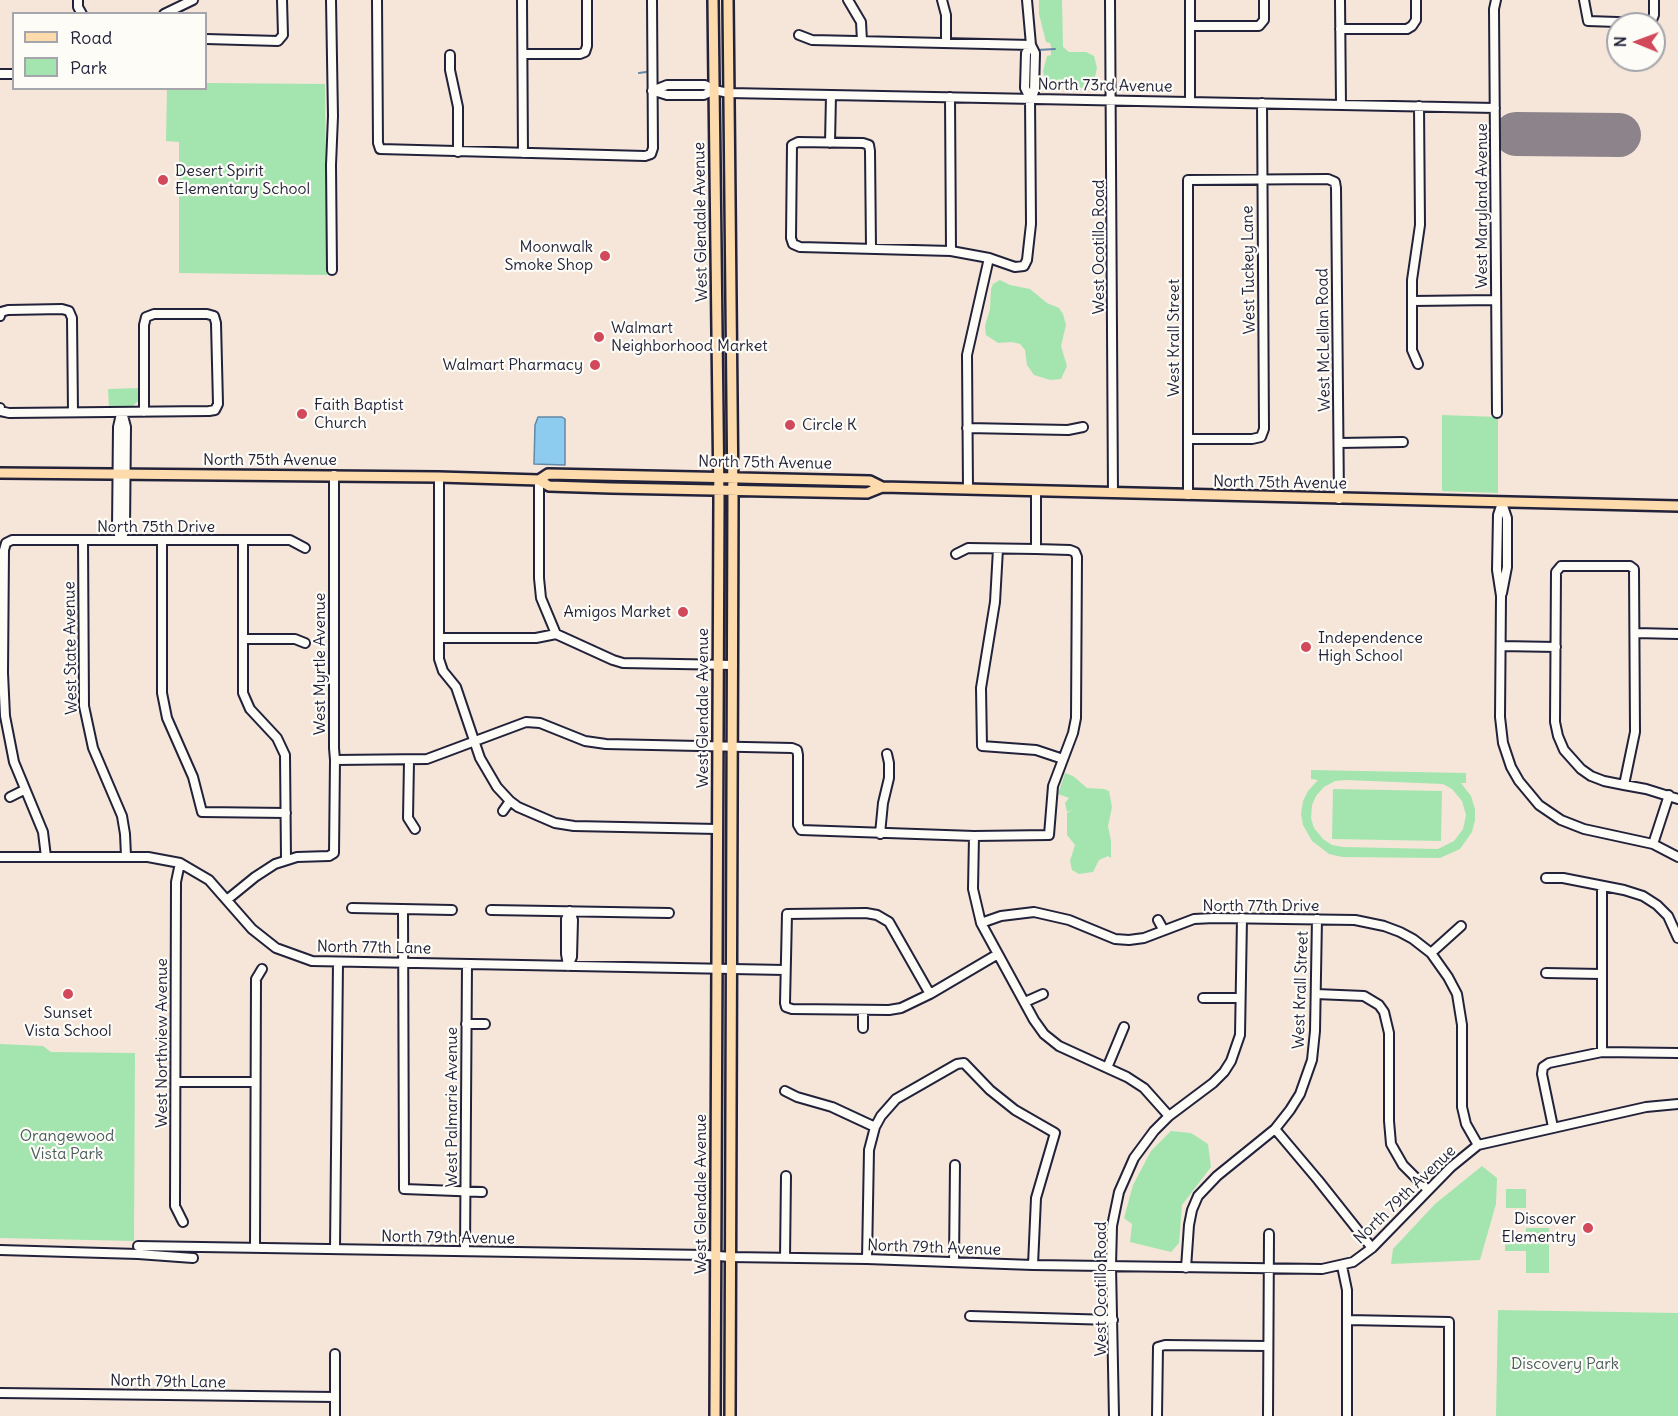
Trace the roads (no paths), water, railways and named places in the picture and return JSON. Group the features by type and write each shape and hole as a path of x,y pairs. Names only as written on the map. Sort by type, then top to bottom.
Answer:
{"main road":[{"name":"West Glendale Avenue","path":"713,0 719,478 715,1416"},
{"name":"West Glendale Avenue","path":"728,0 733,478 730,1416"},
{"name":"North 75th Avenue","path":"0,472 438,477 539,480 549,486 719,490 867,493 882,487 1678,506"},
{"name":"North 75th Avenue","path":"539,480 548,474 870,481 882,487"}],"street":[{"path":"168,12 193,0"},
{"path":"207,39 281,39 283,34 282,0"},
{"path":"332,0 332,270"},
{"path":"377,0 378,143 380,149 651,154 653,148 652,0"},
{"path":"522,0 523,153"},
{"path":"523,54 580,54 585,52 587,0"},
{"path":"848,0 861,22 862,41"},
{"path":"942,0 946,15 946,43"},
{"path":"871,248 870,151 868,145 798,142 792,145 790,238 793,244 800,247 951,250 989,258 1015,267 1023,266 1027,260 1031,224 1030,98 1034,92 1035,54 1031,45 1027,0"},
{"name":"West Ocotillo Road","path":"1110,0 1113,493"},
{"path":"1190,0 1190,101"},
{"path":"1190,26 1259,26 1264,20 1264,0"},
{"path":"1340,0 1341,104"},
{"path":"1341,29 1407,29 1416,20 1416,0"},
{"name":"West Maryland Avenue","path":"1496,0 1494,9 1497,413"},
{"path":"1584,0 1588,21 1646,23 1652,20 1654,15 1654,0"},
{"path":"799,35 812,40 1031,45"},
{"path":"450,55 450,70 458,107 459,152"},
{"name":"North 73rd Avenue","path":"652,91 667,86 705,85 714,90 729,93 1495,108"},
{"path":"830,143 831,95"},
{"path":"950,97 951,250"},
{"name":"West Tuckey Lane","path":"1188,439 1261,437 1264,429 1262,103"},
{"path":"1418,364 1412,350 1412,301 1413,264 1420,225 1419,106"},
{"name":"West Krall Street","path":"1188,495 1188,180 1262,178"},
{"name":"West McLellan Road","path":"1262,178 1335,182 1339,499"},
{"path":"968,489 968,348 989,258"},
{"path":"1412,301 1496,300"},
{"path":"0,314 62,309 69,311 72,318 73,412"},
{"path":"0,409 9,413 144,412 216,410 218,404 214,316 154,314 146,317 144,325 144,412"},
{"path":"121,540 125,529 122,412"},
{"path":"967,428 1068,430 1083,427"},
{"path":"1339,443 1403,442"},
{"name":"West Myrtle Avenue","path":"286,860 329,856 334,853 334,475"},
{"path":"438,477 439,659 443,671 460,696 474,742 488,773 510,801 547,820 574,826 717,829"},
{"path":"539,480 541,598 556,634"},
{"path":"1036,491 1036,549"},
{"path":"1502,503 1507,518 1507,557 1506,578 1501,596 1500,717 1503,743 1511,767 1527,792 1539,805 1571,825 1653,844 1678,857"},
{"name":"North 75th Drive","path":"24,790 9,745 4,709 3,561 6,543 12,540 290,540 305,549"},
{"name":"West State Avenue","path":"83,540 84,706 93,748 122,816 126,856"},
{"path":"162,540 162,693 167,718 193,777 202,812 286,813"},
{"path":"228,899 255,877 286,860 285,755 277,738 246,702 243,687 243,540"},
{"path":"335,760 409,761 427,759 518,724 533,722 597,743 792,748 797,750 798,825 801,830 974,836 1049,835 1051,798 1076,718 1077,557 1075,552 1070,550 1036,549 968,548 956,554"},
{"path":"998,549 995,602 981,688 982,746 1029,749 1063,759"},
{"path":"1624,785 1635,732 1634,569 1630,566 1561,566 1557,568 1555,722 1557,736 1564,750 1581,769 1591,776 1624,785 1669,795 1678,799"},
{"path":"1636,633 1678,634"},
{"path":"439,638 536,638 556,634 623,663 733,665"},
{"path":"243,639 295,639 305,643"},
{"path":"1501,646 1556,647"},
{"path":"880,834 883,803 889,778 887,754"},
{"path":"409,761 408,818 415,829"},
{"path":"10,796 24,790 43,832 46,857"},
{"path":"1653,844 1669,795"},
{"path":"503,811 510,801"},
{"path":"974,836 973,889 981,923 1034,1020 1044,1034 1052,1040 1084,1059 1127,1077 1144,1089 1169,1116 1213,1083 1231,1061 1240,1035 1242,918"},
{"name":"North 77th Lane","path":"0,857 126,856 180,862 204,876 228,899 252,929 276,948 312,961 785,970"},
{"name":"West Northview Avenue","path":"180,862 176,882 175,1206 183,1222"},
{"path":"1546,878 1563,878 1643,896 1668,916 1678,938"},
{"path":"1602,886 1602,1052"},
{"path":"352,908 452,910"},
{"path":"403,909 404,1189 482,1192"},
{"path":"491,910 669,913"},
{"path":"568,966 566,919 570,911"},
{"name":"North 77th Drive","path":"981,923 1001,916 1034,912 1069,920 1115,939 1129,940 1144,938 1194,919 1355,920 1384,926 1413,939 1431,953 1448,976 1457,994 1463,1041 1462,1107 1466,1124 1478,1145"},
{"path":"930,994 889,922 877,915 866,913 787,914 786,1008 863,1010 901,1008 930,994 998,954"},
{"path":"889,922 895,914"},
{"name":"West Krall Street","path":"1186,1268 1188,1225 1198,1196 1217,1176 1275,1129 1295,1102 1306,1077 1314,1047 1317,919"},
{"path":"1158,920 1163,929"},
{"path":"1431,953 1461,926"},
{"path":"335,1250 338,962"},
{"name":"West Palmarie Avenue","path":"465,1251 467,964"},
{"path":"255,1248 256,979 262,969"},
{"path":"1546,973 1601,974"},
{"path":"1025,1002 1043,994"},
{"path":"1316,994 1364,996 1379,1005 1387,1021 1389,1032 1391,1144 1403,1165 1428,1190"},
{"path":"1203,998 1240,998"},
{"path":"863,1010 863,1028"},
{"path":"466,1024 485,1024"},
{"path":"1107,1068 1124,1027"},
{"path":"1553,1127 1542,1074 1543,1067 1602,1052 1678,1053"},
{"path":"867,1259 869,1150 875,1126 896,1099 957,1064 964,1063 990,1090 1016,1110 1055,1133 1036,1198 1033,1265"},
{"path":"176,1082 255,1082"},
{"path":"785,1091 797,1097 832,1107 875,1126"},
{"name":"North 79th Avenue","path":"138,1246 867,1259 1269,1270 1322,1269 1353,1262 1372,1248 1451,1167 1478,1145 1646,1107 1678,1104"},
{"name":"West Ocotillo Road","path":"1114,1416 1112,1226 1119,1191 1126,1174 1142,1146 1169,1116"},
{"path":"1275,1129 1372,1248"},
{"path":"954,1262 956,1165"},
{"path":"785,1258 786,1176"},
{"path":"1268,1416 1269,1234"},
{"path":"0,1250 193,1258"},
{"path":"1342,1266 1347,1283 1347,1416"},
{"path":"970,1316 1113,1320"},
{"path":"1348,1320 1449,1322 1449,1416"},
{"path":"1157,1416 1158,1347 1165,1345 1268,1346"},
{"path":"335,1354 335,1416"},
{"name":"North 79th Lane","path":"0,1393 335,1397"}],"water":[{"path":"538,417 565,419 565,465 534,464 535,425"}],"waterway":[{"path":"1037,50 1055,49"},
{"path":"639,73 646,72"}],"place":[{"name":"Desert Spirit Elementary School","path":"163,180"},
{"name":"Moonwalk Smoke Shop","path":"605,256"},
{"name":"Walmart Neighborhood Market","path":"599,337"},
{"name":"Walmart Pharmacy","path":"595,365"},
{"name":"Faith Baptist Church","path":"302,414"},
{"name":"Circle K","path":"790,425"},
{"name":"Amigos Market","path":"683,612"},
{"name":"Independence High School","path":"1306,647"},
{"name":"Sunset Vista School","path":"68,994"},
{"name":"Discover Elementry","path":"1588,1228"}],"park label":[{"name":"Orangewood Vista Park","path":"67,1145"},
{"name":"Discovery Park","path":"1565,1364"}]}
